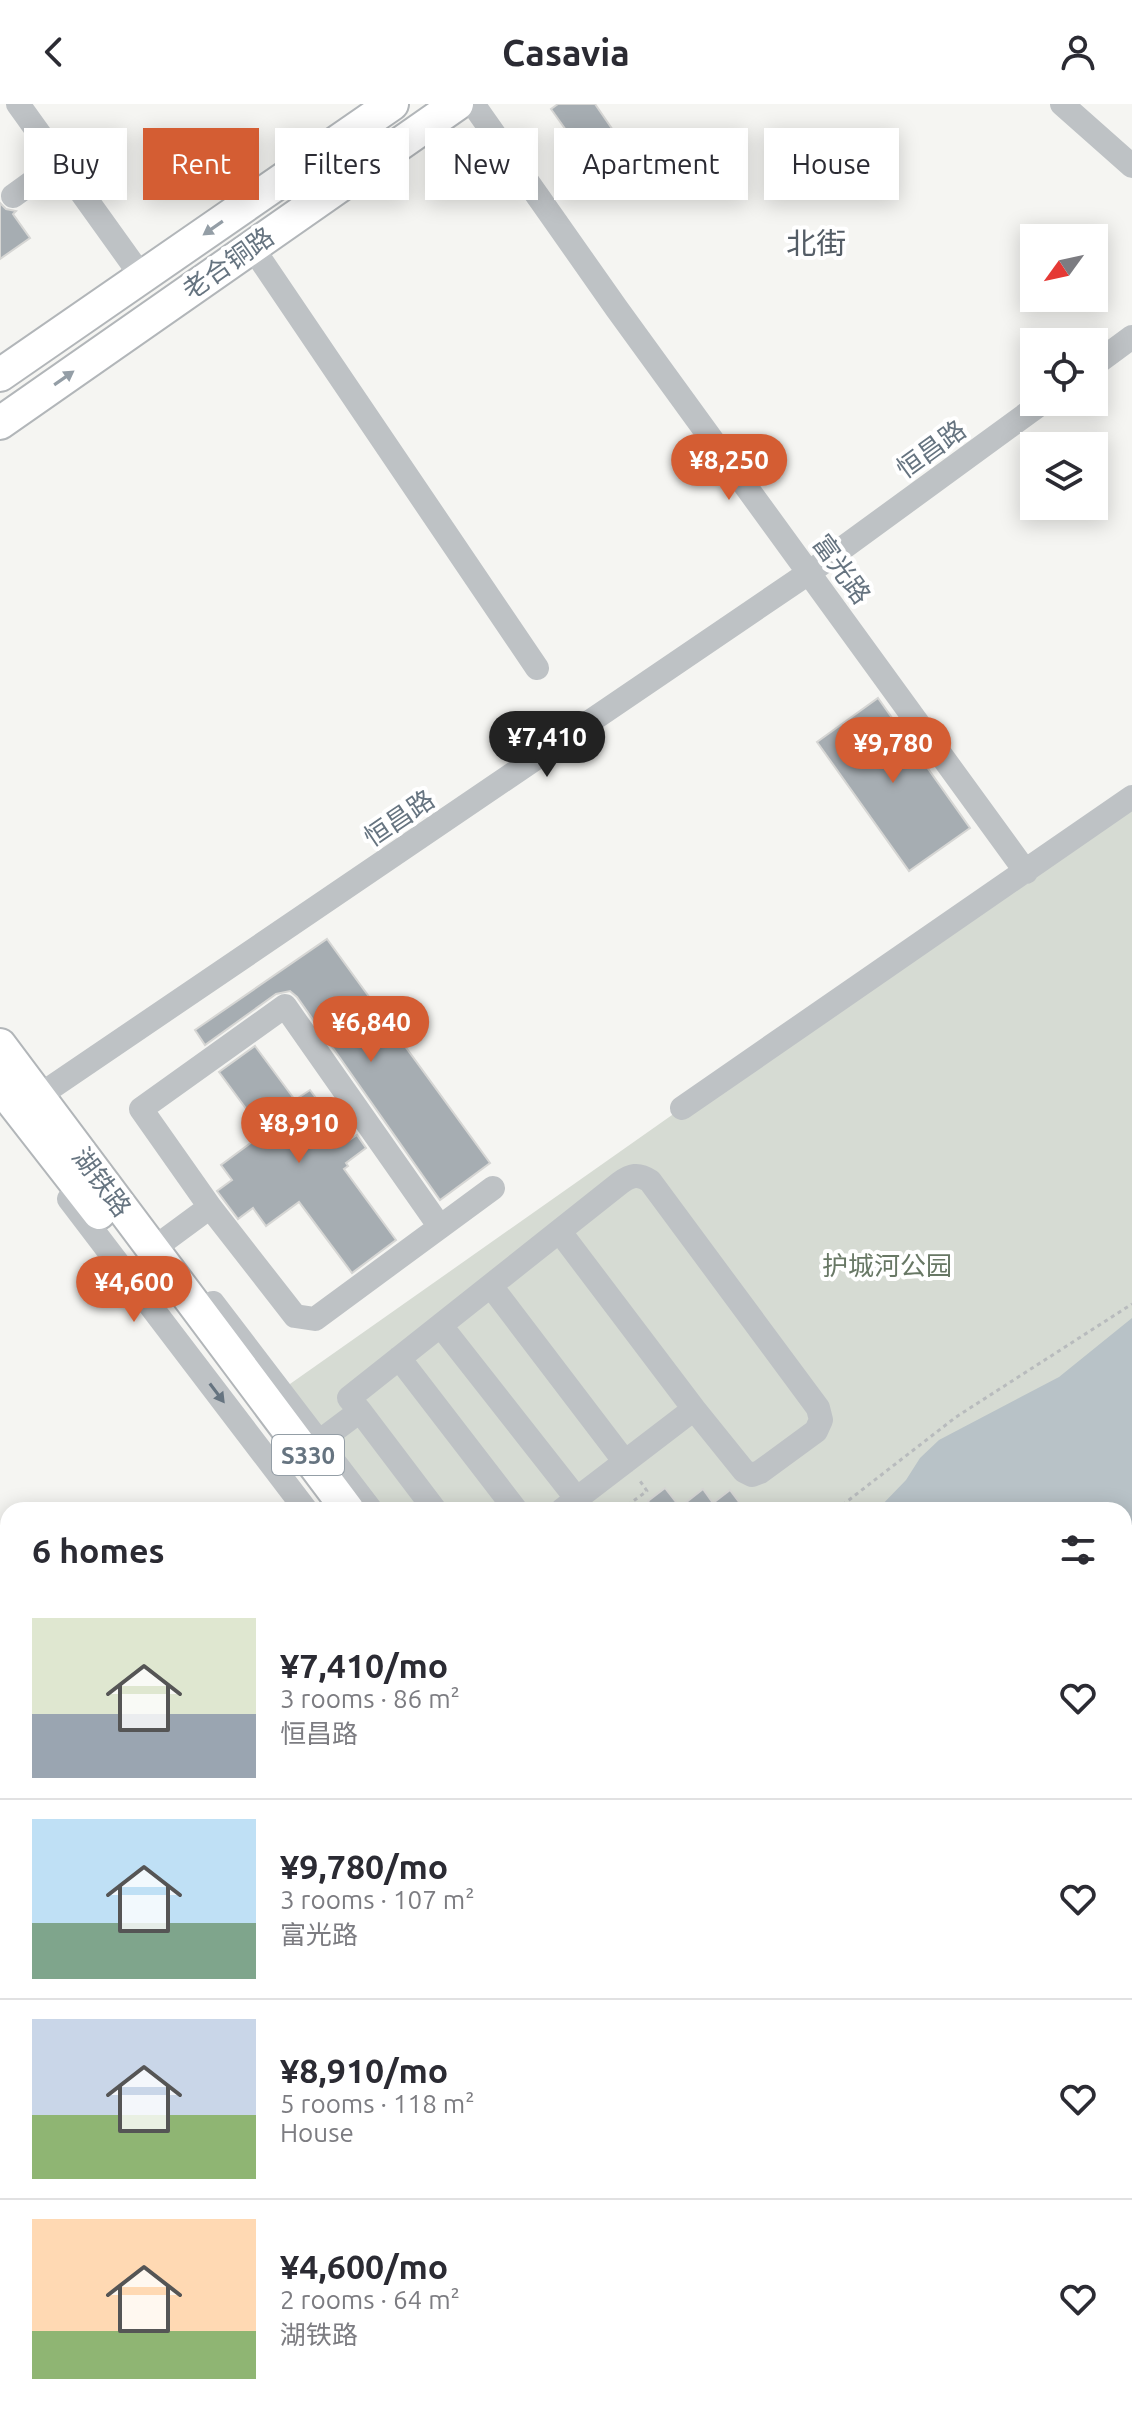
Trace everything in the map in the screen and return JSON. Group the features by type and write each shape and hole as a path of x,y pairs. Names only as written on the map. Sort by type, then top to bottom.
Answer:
{"main road":[{"name":"老合铜路","path":"0,375 392,104"},
{"name":"老合铜路","path":"0,423 457,104"},
{"name":"湖铁路","path":"0,1045 21,1098 306,1451 327,1502"},
{"name":"湖铁路","path":"21,1098 158,1245 342,1502"}],"street":[{"path":"18,104 35,128"},
{"name":"富光路","path":"473,104 617,309 1026,872"},
{"path":"1062,104 1132,166"},
{"path":"13,196 24,188"},
{"path":"87,200 142,277"},
{"path":"252,247 537,668"},
{"path":"1108,355 1132,337"},
{"name":"恒昌路","path":"21,1098 810,572 1024,416"},
{"path":"682,1108 1132,797"},
{"path":"440,1227 285,1006 141,1109 210,1207 295,1316 310,1320 315,1319 493,1188"},
{"path":"0,1025 21,1098 300,1502"},
{"path":"429,1502 349,1398 629,1177 640,1175 650,1181 818,1408 821,1420 816,1431 760,1472 752,1475 744,1471 560,1232"},
{"path":"158,1245 210,1207"},
{"path":"491,1286 625,1462"},
{"path":"441,1326 568,1502"},
{"path":"399,1358 510,1502"},
{"path":"572,1502 694,1409"},
{"path":"360,1411 306,1451 362,1502"}],"path":[{"path":"846,1502 956,1417 1132,1304"},
{"path":"632,1502 647,1491"}],"green space":[{"name":"护城河公园","path":"1132,797 1132,1502 365,1502 280,1391"}],"shaded area":[{"path":"1132,1318 1132,1502 885,1502 906,1480 920,1458 939,1440 1059,1377"}],"building":[{"path":"558,104 595,104 612,128 565,128 551,109"},
{"path":"0,203 6,209 16,211 13,214 30,238 0,259"},
{"path":"878,698 970,828 909,871 817,742"},
{"path":"327,939 490,1163 440,1200 290,991 276,994 205,1045 195,1030"},
{"path":"255,1046 295,1100 310,1090 348,1141 357,1135 366,1148 346,1163 348,1166 344,1169 396,1240 352,1273 299,1202 266,1226 253,1208 238,1219 217,1191 232,1180 221,1165 264,1133 219,1072"},
{"path":"665,1488 676,1502 649,1502"},
{"path":"703,1489 712,1502 686,1502"},
{"path":"730,1490 739,1502 714,1502"}],"district":[{"name":"北街","path":"816,243"}]}
